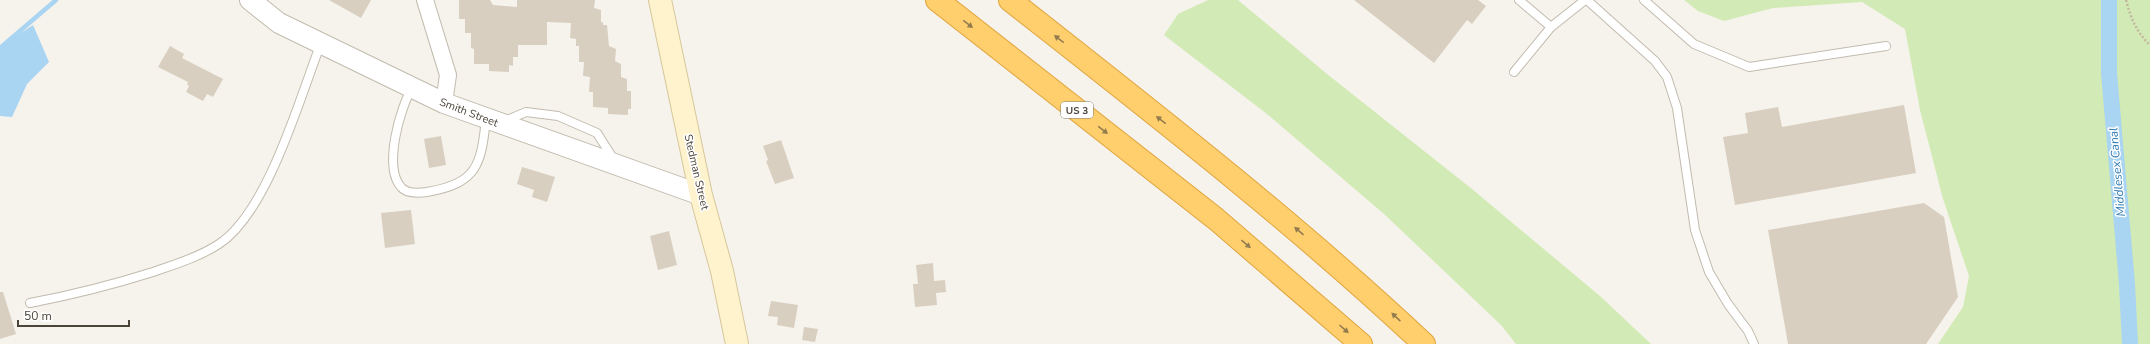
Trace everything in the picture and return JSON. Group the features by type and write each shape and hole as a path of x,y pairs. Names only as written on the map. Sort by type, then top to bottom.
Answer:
{"highway":[{"name":"US 3","path":"937,0 1216,219 1361,344"},
{"path":"1010,0 1235,178 1352,278 1424,344"}],"main road":[{"name":"Stedman Street","path":"660,0 701,195 722,271 737,344"}],"street":[{"name":"Smith Street","path":"250,0 279,23 444,102 492,121 701,195"},
{"path":"425,0 448,75 444,102"}],"lane":[{"path":"1519,0 1551,27"},
{"path":"1514,72 1551,27 1586,0 1655,61 1667,76 1676,108 1695,230 1709,272 1728,304 1748,331 1754,344"},
{"path":"1644,0 1694,44 1749,67 1886,46"},
{"path":"30,303 104,288 188,260 220,243 240,224 259,198 286,138 321,44"},
{"path":"413,88 405,100 396,126 394,161 396,177 401,188 407,192 432,191 453,186 467,179 483,151 492,121 526,112 558,116 597,133 618,166"}],"path":[{"path":"2126,0 2131,19 2140,34 2150,45"}],"green space":[{"path":"1208,0 1238,0 1327,74 1472,189 1600,296 1651,344 1516,344 1501,325 1384,214 1267,114 1164,35 1178,14"},
{"path":"1684,0 2150,0 2150,344 1938,344 1963,307 1969,276 1943,199 1920,110 1905,29 1862,2 1773,8 1724,21 1698,11"}],"water":[{"path":"33,25 49,62 27,84 12,117 0,116 0,47"}],"building":[{"path":"329,0 371,0 361,18"},
{"path":"459,0 490,0 493,5 517,7 517,0 595,0 594,8 601,10 601,22 603,22 603,25 607,25 609,46 616,49 615,61 621,64 621,77 627,79 627,91 631,91 631,109 628,109 628,115 608,114 608,108 593,107 593,92 589,92 590,77 583,76 584,62 579,62 579,46 576,46 576,39 570,38 571,23 547,22 547,45 518,45 518,57 513,57 513,66 509,65 509,72 489,71 489,64 474,64 474,49 471,48 471,33 465,33 465,19 459,19"},
{"path":"1354,0 1478,0 1486,6 1472,24 1467,20 1434,63"},
{"path":"170,46 184,54 182,58 223,79 213,97 207,94 203,101 186,92 189,86 187,84 188,82 158,67"},
{"path":"1904,105 1916,173 1735,205 1723,137 1748,133 1745,113 1778,107 1782,127"},
{"path":"441,136 446,165 429,168 424,139"},
{"path":"781,140 794,178 775,184 766,161 768,160 763,146"},
{"path":"522,167 555,177 547,202 532,197 534,190 517,184"},
{"path":"1924,203 1944,217 1958,297 1926,344 1788,344 1768,230"},
{"path":"411,210 415,244 385,248 381,213"},
{"path":"669,231 677,265 658,270 650,236"},
{"path":"933,263 934,281 945,280 946,292 936,293 937,305 915,307 913,284 918,284 916,265"},
{"path":"0,292 3,292 16,334 0,339"},
{"path":"771,301 798,305 794,328 777,325 778,317 768,316"},
{"path":"804,327 818,329 815,342 802,340"}],"waterway":[{"path":"0,48 56,0"},
{"name":"Middlesex Canal","path":"2109,0 2109,73 2127,284 2130,344"}]}
